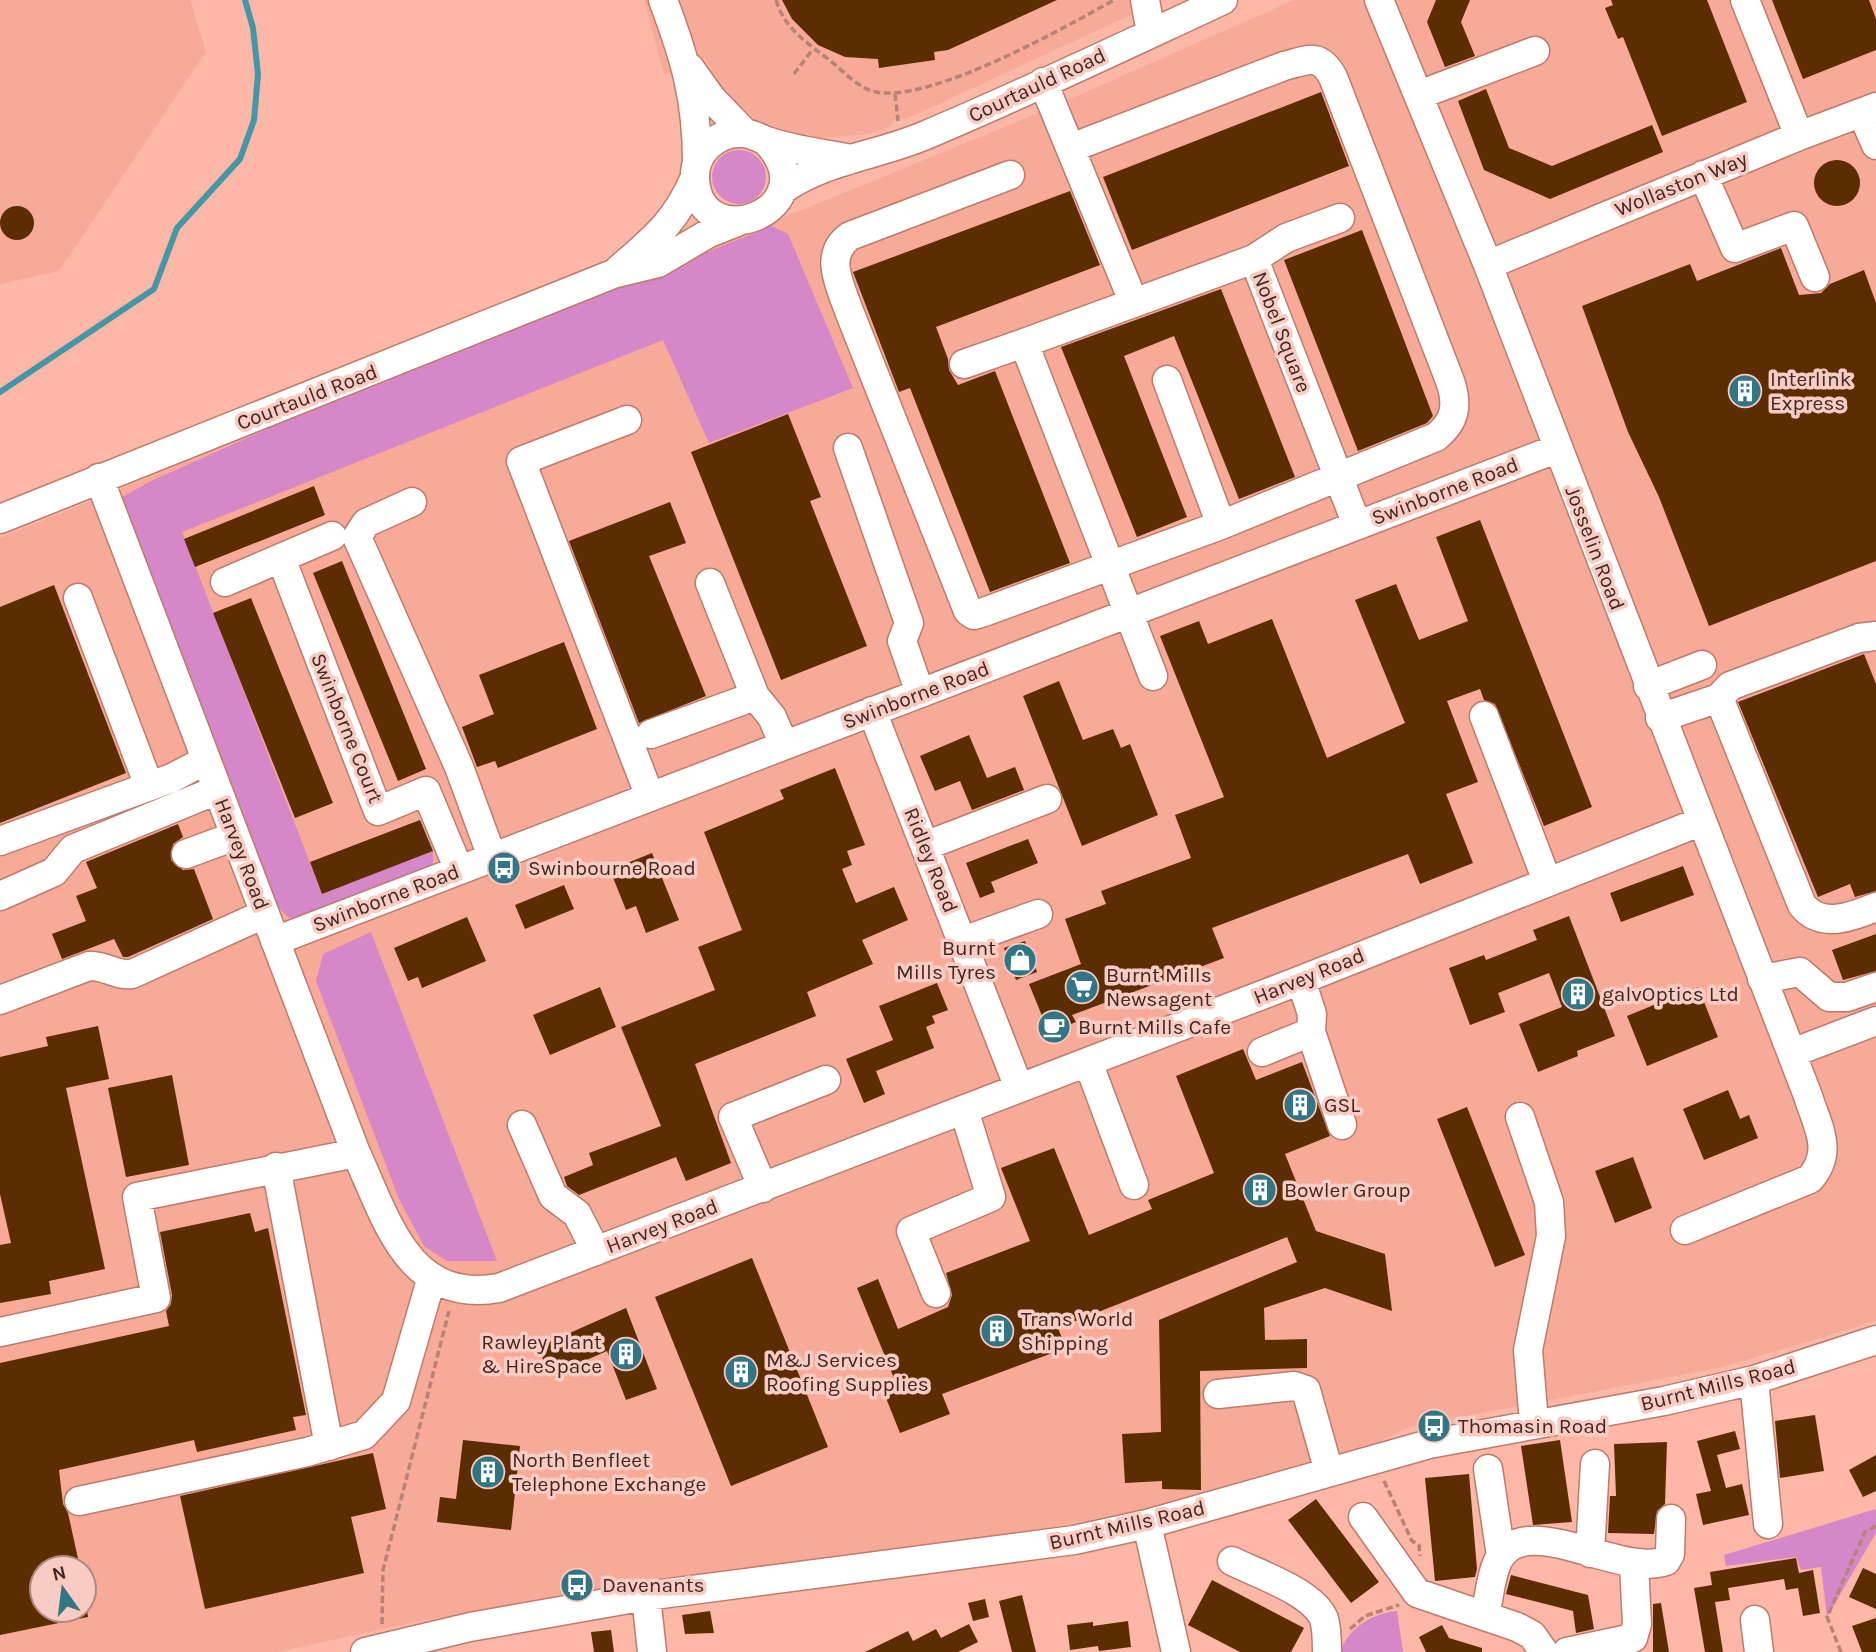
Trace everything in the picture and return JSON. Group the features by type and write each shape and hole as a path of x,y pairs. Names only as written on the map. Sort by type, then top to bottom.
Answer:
{"street":[{"path":"663,0 687,65 697,134 696,190 712,212 737,222"},
{"path":"1144,0 1151,33"},
{"name":"Courtauld Road","path":"0,519 613,274 658,263 709,233 737,222 760,217 769,210 782,190 797,180 846,158 922,137 1223,0"},
{"name":"Josselin Road","path":"1379,0 1488,265 1556,449 1792,1053 1823,1143 1824,1155 1820,1167 1810,1179 1685,1230"},
{"path":"1745,0 1799,136"},
{"path":"1419,95 1535,51"},
{"path":"1010,175 850,236 839,244 835,269 962,603 974,615 1111,567 1337,478 1436,437 1450,421 1456,400 1333,76 1324,62 1314,59 1284,66 1071,148"},
{"path":"687,65 712,99 782,164 782,190"},
{"path":"1043,82 1133,301"},
{"path":"1869,110 1876,145"},
{"name":"Wollaston Way","path":"1488,265 1703,175 1869,110"},
{"name":"Courtauld Road","path":"613,274 667,228 682,206 696,169 711,142 721,136 756,137 846,158"},
{"path":"1703,175 1735,248 1794,226 1815,277"},
{"path":"1254,259 1286,238 1340,218"},
{"name":"Nobel Square","path":"964,364 1254,259 1357,525"},
{"path":"1024,343 1153,676"},
{"path":"1167,380 1221,525"},
{"path":"627,420 521,461 650,797"},
{"path":"848,448 909,623 902,641 920,693"},
{"name":"Swinborne Road","path":"275,941 1556,449"},
{"name":"Harvey Road","path":"99,478 356,1153 405,1253 442,1284 477,1292 499,1288 763,1188 1301,980 1702,821"},
{"path":"412,502 366,523 357,537 459,766 492,857"},
{"path":"225,582 332,536"},
{"name":"Swinborne Court","path":"281,558 377,811 426,792 459,870"},
{"path":"709,583 755,696 772,717 783,745"},
{"path":"78,598 149,786"},
{"path":"1661,718 1720,698 1730,686 1859,638 1876,636"},
{"path":"1648,686 1702,665"},
{"path":"651,734 755,696"},
{"path":"1720,698 1802,905 1817,917 1835,920 1876,907"},
{"name":"Ridley Road","path":"873,711 1020,1088"},
{"path":"1484,716 1547,881"},
{"path":"0,841 149,786 206,761"},
{"path":"0,896 54,872 73,849 217,790"},
{"path":"925,846 1047,799"},
{"path":"186,854 235,836"},
{"path":"0,1000 89,966 99,965 123,975 132,974 264,914"},
{"path":"963,941 1038,914"},
{"path":"1762,979 1800,972 1824,995 1837,998 1876,987"},
{"path":"1301,980 1312,1014 1311,1032 1342,1125"},
{"path":"1792,1053 1876,1021"},
{"path":"1262,1052 1311,1032"},
{"path":"1088,1062 1134,1185"},
{"path":"763,1188 733,1117 826,1080"},
{"path":"936,1293 911,1231 991,1197 964,1110"},
{"path":"1520,1117 1549,1202 1550,1236 1528,1350 1534,1423"},
{"path":"522,1125 553,1196 578,1214 596,1251"},
{"path":"0,1332 156,1298 137,1197 356,1153"},
{"path":"276,1167 329,1446"},
{"path":"79,1502 329,1446 364,1435 396,1401 442,1284"},
{"name":"Burnt Mills Road","path":"373,1650 470,1627 646,1595 1019,1549 1147,1524 1429,1444 1664,1401 1754,1380 1876,1340"},
{"path":"1754,1380 1768,1524"},
{"path":"1218,1394 1294,1386 1306,1390 1312,1401 1329,1472"},
{"path":"1590,1553 1595,1464"},
{"path":"1488,1469 1501,1556"},
{"path":"1363,1517 1417,1593 1532,1635 1544,1652"},
{"path":"1485,1616 1494,1569 1501,1556 1521,1541 1535,1539 1647,1566 1666,1561 1670,1554 1671,1520"},
{"path":"1147,1524 1175,1652"},
{"path":"1232,1562 1306,1597 1323,1617 1327,1652"},
{"path":"1567,1652 1633,1639 1637,1624 1634,1564"},
{"path":"646,1595 652,1652"},
{"path":"1755,1620 1759,1652"}],"path":[{"path":"776,0 786,22 813,50 865,89 895,93 954,78 1054,33 1114,0"},
{"path":"794,74 813,50"},
{"path":"895,93 898,119"},
{"path":"373,1650 383,1570 442,1284"},
{"path":"1841,1652 1827,1617 1865,1532 1876,1526"}],"shaded area":[{"path":"0,0 190,0 206,52 59,271 0,284"},
{"path":"644,0 1163,0 906,119 894,120 891,126 868,134 821,138 790,132 758,121 722,90 705,58 664,75"},
{"path":"1294,0 1876,0 1876,1321 1723,1367 1410,1427 1368,1447 1144,1510 1035,1530 425,1620 277,1652 0,1652 0,538 1029,117"},
{"path":"739,150 758,158 766,177 758,196 739,204 720,196 712,177 720,158"},
{"path":"772,226 788,234 853,388 709,443 663,340 182,532 322,894 433,851 433,872 307,921 288,917 277,906 113,502 151,481 274,426"},
{"path":"371,932 497,1261 447,1261 424,1246 399,1199 316,981 323,954"},
{"path":"1876,1509 1876,1533 1827,1617 1821,1567 1801,1570 1796,1557 1726,1566 1724,1555"},
{"path":"1397,1611 1403,1652 1340,1652 1349,1636 1363,1623 1379,1615"}],"building":[{"path":"782,0 1057,0 948,50 934,52 935,60 879,68 878,59 845,57 818,45 792,19"},
{"path":"1436,0 1470,0 1461,22 1475,56 1445,67 1427,22"},
{"path":"1611,0 1707,0 1747,102 1662,136 1623,37 1618,39 1605,8 1613,5"},
{"path":"1772,0 1869,0 1876,19 1876,50 1803,79"},
{"path":"1486,89 1509,148 1552,166 1652,125 1663,152 1550,199 1484,170 1458,101"},
{"path":"1321,92 1349,166 1132,250 1103,177"},
{"path":"1837,160 1853,167 1860,183 1853,199 1837,206 1821,199 1814,183 1821,167"},
{"path":"1070,191 1100,265 936,327 948,359 949,370 958,385 995,371 1070,563 990,592 910,388 899,392 853,272"},
{"path":"17,206 29,211 34,223 29,235 17,240 5,235 0,223 5,211"},
{"path":"1362,230 1433,416 1427,423 1358,451 1284,260"},
{"path":"1781,248 1799,295 1821,293 1830,284 1864,270 1876,303 1876,561 1709,626 1659,497 1628,432 1582,306 1690,264 1697,281"},
{"path":"1221,289 1295,477 1239,499 1174,336 1124,356 1187,517 1137,537 1061,347"},
{"path":"788,414 821,497 810,501 867,646 781,680 691,452"},
{"path":"314,486 325,515 195,567 184,539"},
{"path":"670,502 686,543 649,556 706,696 639,723 569,541"},
{"path":"1480,520 1592,807 1544,826 1495,704 1484,700 1480,689 1447,701 1478,782 1446,794 1473,863 1420,884 1408,854 1212,928 1224,958 1072,1015 1076,1022 1049,1033 1029,984 1081,964 1065,919 1106,904 1101,891 1191,858 1175,815 1224,797 1160,636 1199,621 1208,644 1272,619 1327,758 1405,723 1355,600 1396,584 1419,640 1468,621 1436,537"},
{"path":"342,561 426,769 398,781 313,573"},
{"path":"54,585 126,773 0,823 0,607"},
{"path":"251,598 333,803 295,818 213,613"},
{"path":"564,642 597,729 498,768 495,761 477,767 462,727 494,714 479,675"},
{"path":"1864,654 1876,684 1876,891 1855,897 1850,884 1818,897 1738,702"},
{"path":"1059,681 1083,740 1113,729 1121,748 1130,744 1158,815 1082,846 1023,696"},
{"path":"969,735 987,778 1015,767 1024,790 972,810 960,781 935,791 920,756"},
{"path":"835,768 865,845 847,851 852,865 842,869 856,903 894,887 908,920 862,940 873,964 807,992 816,1016 695,1064 731,1163 686,1181 676,1157 579,1195 567,1186 564,1177 593,1165 589,1153 661,1126 621,1027 715,990 698,947 742,930 704,832 784,799 780,790"},
{"path":"420,820 433,851 322,894 310,862"},
{"path":"178,824 183,837 173,844 171,860 183,870 194,869 213,919 128,957 123,957 114,939 62,959 52,934 86,921 76,896 97,888 86,862"},
{"path":"1028,839 1038,863 991,882 995,892 980,898 966,863"},
{"path":"652,853 679,920 646,933 636,906 626,910 610,870"},
{"path":"1683,866 1694,895 1621,922 1610,893"},
{"path":"564,885 574,909 525,929 515,905"},
{"path":"1569,916 1615,1036 1577,1051 1578,1056 1538,1072 1519,1024 1562,1007 1549,973 1498,993 1505,1012 1470,1025 1449,968 1484,955 1486,960 1537,940 1533,930"},
{"path":"467,917 486,961 422,988 418,977 408,981 394,948"},
{"path":"1876,934 1876,971 1843,980 1832,950"},
{"name":"Burnt Mills Tyres","path":"1025,941 1037,972 1016,980 1004,948"},
{"path":"937,983 948,1010 932,1016 935,1023 926,1027 934,1048 876,1071 885,1094 864,1103 846,1059 893,1040 879,1006"},
{"path":"600,987 616,1027 550,1055 533,1015"},
{"path":"1698,987 1718,1037 1647,1066 1627,1016"},
{"path":"98,1026 109,1079 66,1088 105,1269 49,1281 51,1294 0,1303 0,1245 11,1243 0,1194 0,1057 48,1046 46,1037"},
{"path":"1243,1049 1256,1080 1302,1062 1330,1136 1285,1154 1316,1231 1385,1254 1392,1311 1325,1288 1264,1308 1265,1340 1307,1339 1307,1368 1200,1371 1201,1490 1162,1489 1162,1481 1125,1483 1122,1434 1161,1432 1159,1320 1297,1262 1287,1237 1058,1328 1066,1348 942,1394 950,1414 900,1433 884,1393 898,1388 857,1288 878,1279 898,1329 948,1307 952,1295 946,1273 1030,1241 1001,1168 1054,1148 1089,1235 1152,1209 1148,1200 1214,1173 1176,1076"},
{"path":"172,1075 189,1165 126,1177 108,1088"},
{"path":"1728,1090 1740,1119 1749,1115 1758,1138 1704,1160 1683,1109"},
{"path":"1467,1107 1525,1255 1495,1267 1437,1119"},
{"path":"1633,1157 1652,1208 1615,1223 1595,1171"},
{"path":"250,1213 255,1232 268,1228 306,1415 293,1417 296,1430 197,1452 194,1440 59,1470 63,1504 68,1513 77,1554 28,1554 28,1624 54,1624 0,1635 0,1363 169,1326 166,1311 171,1304 172,1295 160,1232"},
{"name":"M&J Services Roofing Supplies","path":"752,1258 828,1447 731,1486 655,1297"},
{"path":"626,1308 657,1389 626,1400 607,1351 550,1376 538,1347"},
{"path":"1815,1415 1824,1471 1780,1478 1775,1421"},
{"path":"1735,1431 1740,1449 1717,1455 1726,1488 1742,1484 1749,1515 1703,1525 1696,1494 1711,1491 1697,1441"},
{"name":"North Benfleet Telephone Exchange","path":"463,1440 520,1446 511,1530 437,1522 440,1497 456,1499"},
{"path":"1560,1440 1572,1522 1533,1525 1521,1446"},
{"path":"1667,1442 1665,1504 1657,1511 1654,1534 1608,1533 1610,1496 1616,1496 1614,1444"},
{"path":"373,1453 386,1509 351,1517 364,1573 205,1609 180,1496"},
{"path":"1876,1455 1876,1491 1863,1497 1849,1470"},
{"path":"1469,1474 1477,1569 1475,1577 1435,1581 1425,1478"},
{"path":"1316,1499 1379,1582 1351,1603 1288,1520"},
{"path":"1796,1558 1799,1573 1813,1570 1820,1613 1803,1616 1798,1588 1786,1590 1784,1579 1728,1588 1730,1600 1715,1602 1723,1652 1705,1652 1694,1588 1712,1585 1710,1572"},
{"path":"1863,1568 1876,1574 1876,1609 1849,1597"},
{"path":"1511,1575 1588,1595 1594,1629 1576,1633 1573,1611 1506,1594"},
{"path":"1212,1580 1304,1628 1291,1652 1240,1652 1188,1625"},
{"path":"1022,1595 1036,1652 1012,1652 999,1601"},
{"path":"985,1599 989,1617 973,1621 968,1603"},
{"path":"1661,1603 1669,1652 1653,1652 1653,1604"},
{"path":"710,1611 714,1633 685,1634 682,1615"},
{"path":"1876,1618 1876,1652 1862,1652 1852,1626"},
{"path":"1128,1621 1131,1647 1099,1651 1098,1646 1070,1650 1067,1625 1093,1622 1093,1626"},
{"path":"969,1624 978,1642 958,1652 865,1652 908,1631 913,1641 936,1629 941,1638"},
{"path":"1442,1625 1449,1638 1482,1648 1482,1652 1426,1652 1419,1637"},
{"path":"611,1630 614,1652 594,1652 591,1632"}],"waterway":[{"path":"0,392 154,289 177,228 240,159 254,120 258,74 253,28 245,0"}],"place":[{"name":"Interlink Express","path":"1745,391"},
{"name":"Swinbourne Road","path":"504,868"},
{"name":"Burnt Mills Tyres","path":"1020,960"},
{"name":"Burnt Mills Newsagent","path":"1082,987"},
{"name":"galvOptics Ltd","path":"1578,994"},
{"name":"Burnt Mills Cafe","path":"1054,1027"},
{"name":"GSL","path":"1300,1105"},
{"name":"Bowler Group","path":"1260,1190"},
{"name":"Trans World Shipping","path":"997,1331"},
{"name":"Rawley Plant & HireSpace","path":"626,1354"},
{"name":"M&J Services Roofing Supplies","path":"741,1372"},
{"name":"Thomasin Road","path":"1434,1426"},
{"name":"North Benfleet Telephone Exchange","path":"488,1472"},
{"name":"Davenants","path":"577,1585"}]}
